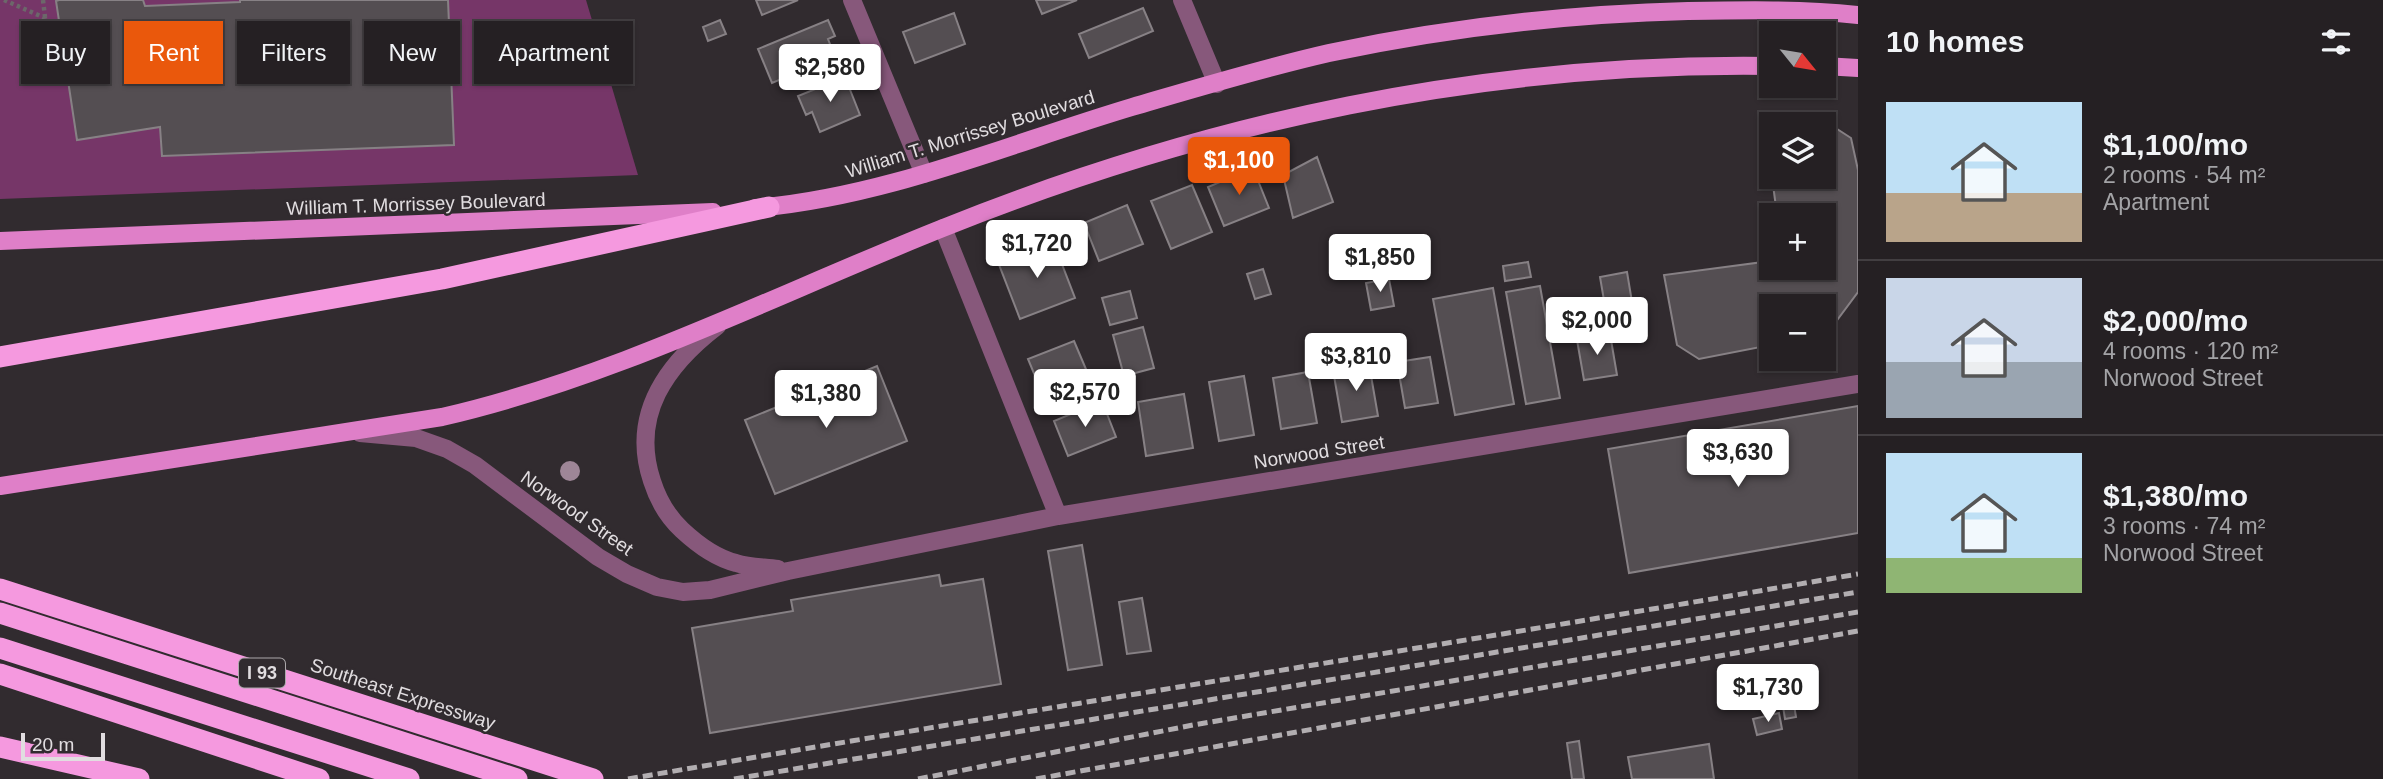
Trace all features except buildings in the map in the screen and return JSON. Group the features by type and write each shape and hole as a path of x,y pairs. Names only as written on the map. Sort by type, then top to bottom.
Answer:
{"highway":[{"path":"0,357 442,279 769,207"},
{"name":"Southeast Expressway","path":"4,590 593,779"},
{"name":"I 93","path":"0,613 517,779"},
{"path":"0,648 409,779"},
{"path":"0,674 319,779"},
{"path":"0,747 139,779"}],"main road":[{"name":"William T. Morrissey Boulevard","path":"0,241 669,215 769,207 871,188 923,174 1129,108 1329,53 1429,35 1670,6 1858,15"},
{"path":"0,486 350,432 491,406 590,374 943,228 1040,191 1148,155 1232,131 1383,98 1534,75 1688,65 1759,66"},
{"path":"1836,67 1858,68"},
{"path":"0,474 42,480"}],"street":[{"path":"1182,0 1217,83"},
{"path":"858,2 923,174"},
{"path":"943,228 1058,516"},
{"name":"Norwood Street","path":"729,317 684,355 655,398 646,422 643,446 648,469 656,495 671,520 691,539 734,563 788,571"},
{"name":"Norwood Street","path":"350,432 416,438 447,449 475,465 598,557 657,587 683,592 710,590 788,571 1058,516 1858,384"}],"path":[{"path":"4,0 45,18"},
{"path":"43,0 46,21"}],"shaded area":[{"path":"0,0 586,0 592,21 474,21 474,84 611,84 638,175 0,199"}],"railway":[{"path":"628,779 1858,574"},
{"path":"734,779 1858,592"},
{"path":"918,779 1193,725 1858,612"},
{"path":"1036,779 1858,631"}]}
